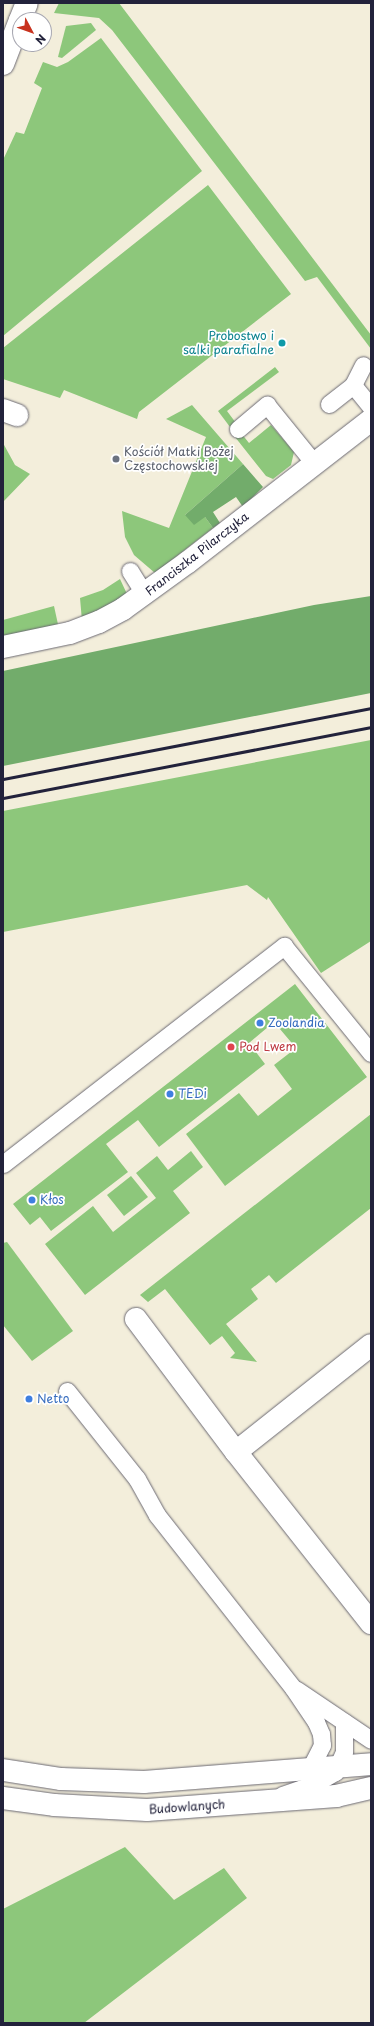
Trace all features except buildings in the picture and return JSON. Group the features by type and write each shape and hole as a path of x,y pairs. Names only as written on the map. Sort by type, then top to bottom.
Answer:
{"street":[{"path":"3,64 12,41"},
{"name":"Franciszka Pilarczyka","path":"3,648 70,633 99,622 145,595 371,420"},
{"path":"136,1319 236,1452 371,1623"},
{"path":"236,1452 371,1345"},
{"path":"3,1770 61,1779 144,1782 371,1764"},
{"name":"Budowlanych","path":"3,1798 54,1805 130,1810 336,1796 371,1788"}],"lane":[{"path":"329,404 353,385 363,365"},
{"path":"353,385 371,407"},
{"path":"238,429 267,405 314,463"},
{"path":"130,571 145,595"},
{"path":"3,1164 284,946 371,1053"},
{"path":"66,1391 137,1479 157,1515 293,1688 321,1734 320,1751 310,1769"},
{"path":"293,1688 329,1710 371,1740"},
{"path":"263,1801 324,1779 338,1767 344,1752 344,1722"}],"green space":[{"path":"59,3 119,3 371,335 371,349 317,277 305,281 112,30 99,18 54,13"},
{"path":"91,23 96,30 62,58 58,57 66,26"},
{"path":"101,38 202,171 3,336 3,160 16,132 24,134 42,88 34,83 43,62 57,67 68,62"},
{"path":"208,185 291,294 139,412 137,419 64,390 60,398 3,379 3,348"},
{"path":"275,367 279,372 227,411 236,423 230,427 218,411"},
{"path":"192,405 243,464 185,515 205,517 213,528 155,573 134,555 125,537 122,511 169,528 206,437 166,419"},
{"path":"271,425 294,452 291,465 273,479 266,476 235,437 241,433 249,443"},
{"path":"3,443 15,465 30,474 3,502"},
{"path":"243,464 263,487 243,507 236,497 213,512 220,523 213,528 205,517 194,525 185,515"},
{"path":"120,579 127,594 82,621 80,598 103,590"},
{"path":"371,596 371,693 3,766 3,671 314,605"},
{"path":"54,606 59,629 3,642 3,620"},
{"path":"371,740 371,941 321,973 268,897 267,900 247,885 3,932 3,811"},
{"path":"295,984 367,1077 225,1186 186,1134 239,1093 258,1116 292,1089 274,1065 296,1048 274,1022 249,1043 265,1064 159,1147 138,1120 106,1144 128,1172 51,1231 40,1217 30,1225 13,1204"},
{"path":"371,1114 371,1208 276,1283 269,1275 251,1289 258,1299 226,1324 257,1362 230,1358 235,1353 222,1336 210,1345 165,1289 148,1302 140,1295"},
{"path":"191,1151 203,1167 173,1191 190,1213 85,1295 45,1244 93,1206 113,1232 156,1198 136,1173 157,1156 168,1170"},
{"path":"131,1176 148,1197 124,1216 107,1195"},
{"path":"7,1242 73,1331 32,1361 3,1325 3,1243"},
{"path":"125,1847 174,1900 224,1868 247,1898 84,2023 3,2023 3,1909"}],"railway":[{"path":"3,779 371,708"},
{"path":"3,798 371,727"}],"place":[{"name":"Probostwo i salki parafialne","path":"282,343"},
{"name":"Kościół Matki Bożej Częstochowskiej","path":"116,459"},
{"name":"Zoolandia","path":"260,1023"},
{"name":"Pod Lwem","path":"231,1047"},
{"name":"TEDi","path":"170,1094"},
{"name":"Kłos","path":"32,1200"},
{"name":"Netto","path":"29,1399"}]}
